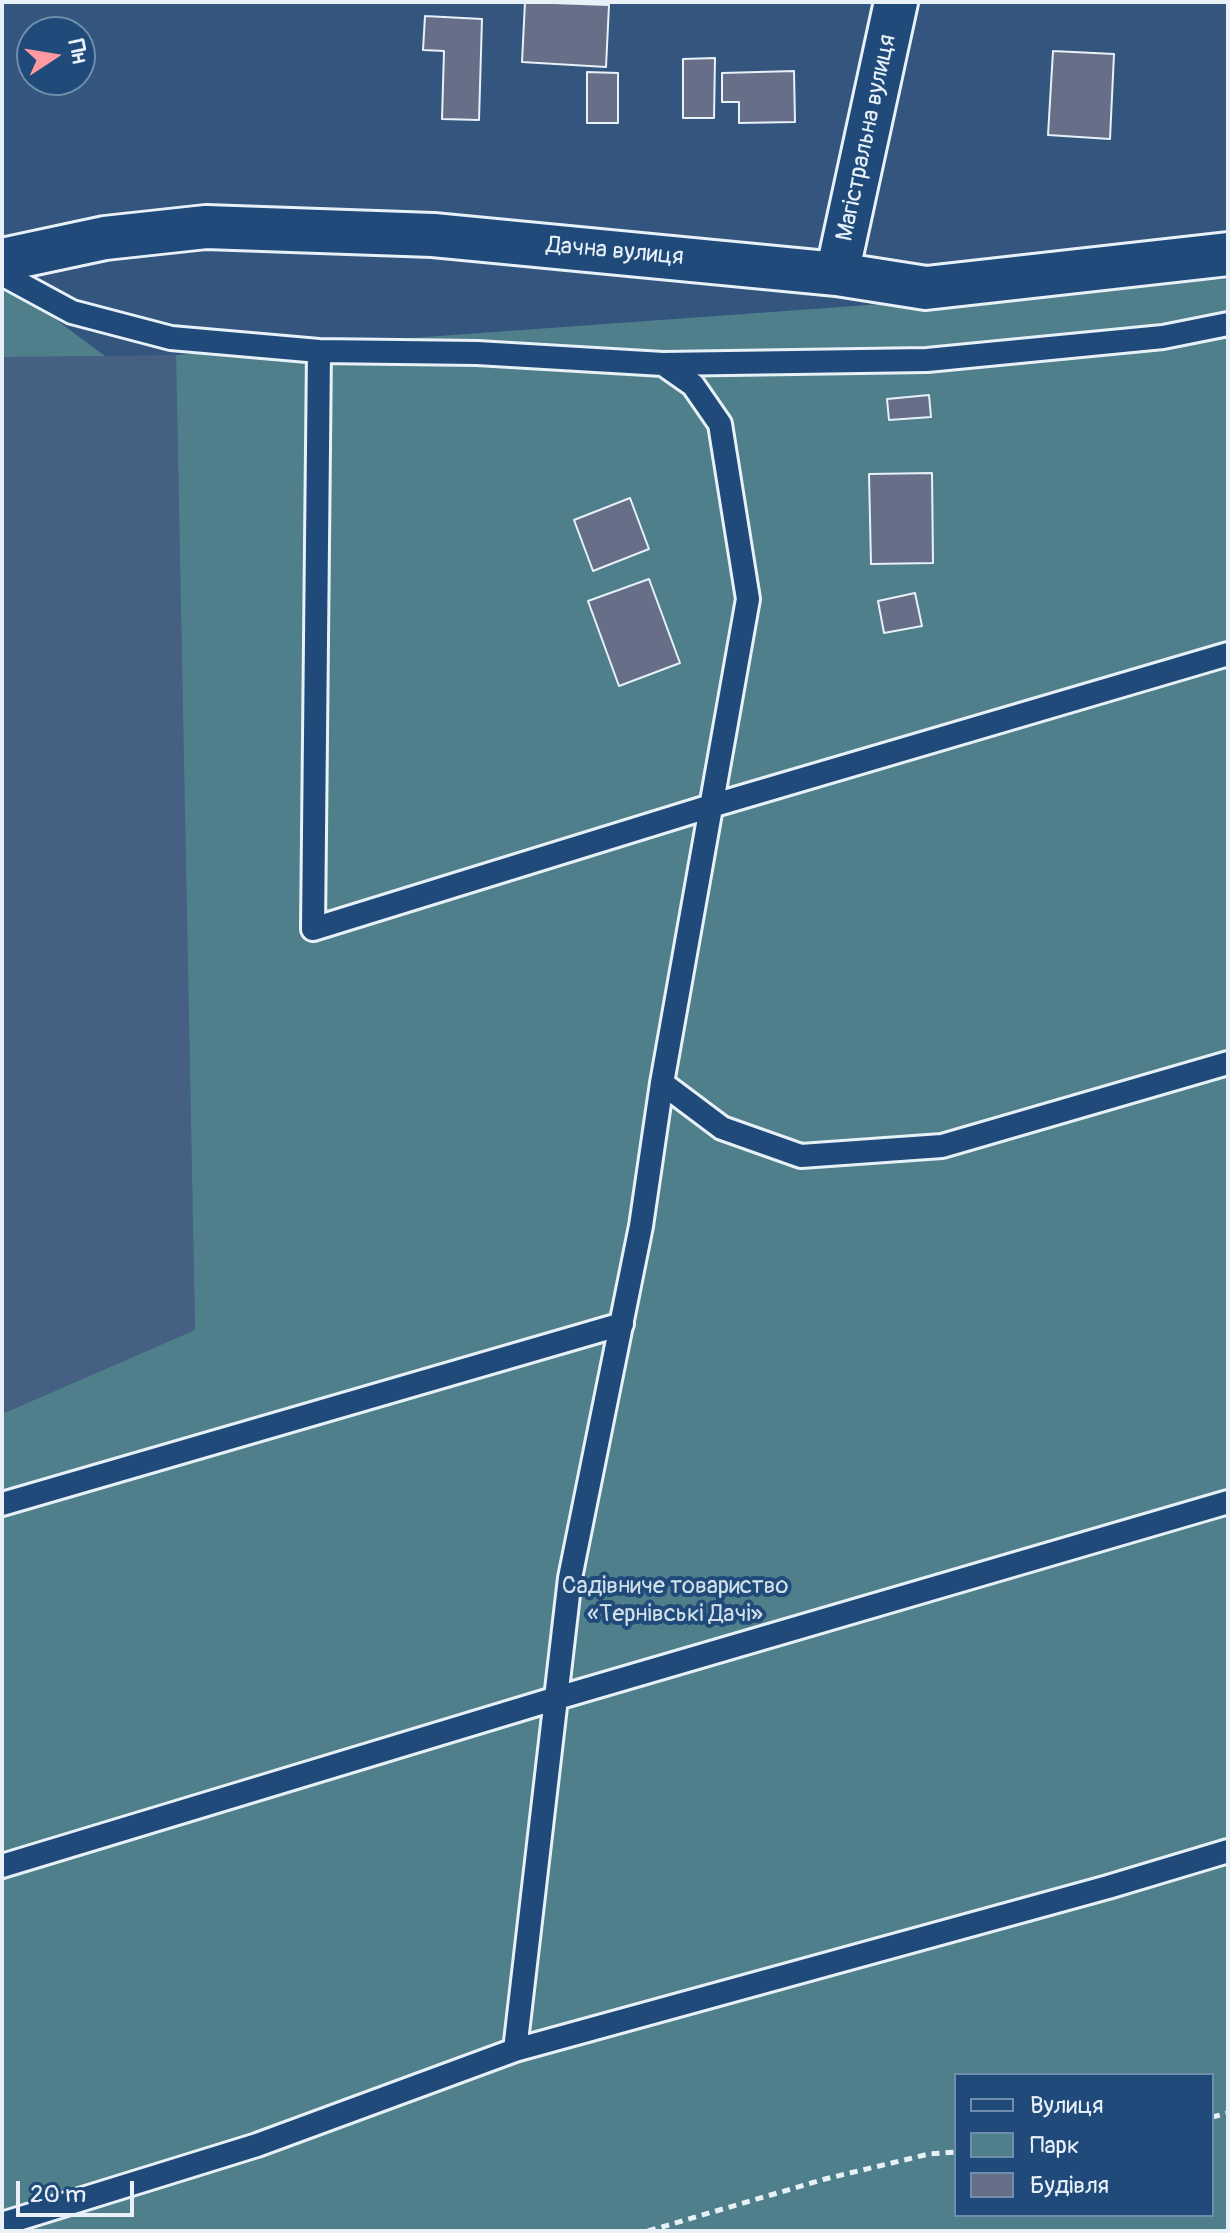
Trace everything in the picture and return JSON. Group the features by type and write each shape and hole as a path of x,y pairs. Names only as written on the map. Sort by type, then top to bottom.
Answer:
{"street":[{"name":"Магістральна вулиця","path":"837,274 896,2"},
{"name":"Дачна вулиця","path":"2,260 105,238 206,227 433,235 837,274 891,285 949,288 1228,254"}],"lane":[{"path":"2,274 72,312 171,338 319,351 477,353 663,364 927,360 1163,337 1228,324"},
{"path":"319,351 313,929 711,806 1228,654"},
{"path":"515,2050 570,1578 641,1226 662,1083 748,599 720,424 693,385 663,364"},
{"path":"662,1083 722,1128 801,1156 942,1146 1228,1063"},
{"path":"2,1504 622,1324"},
{"path":"2,1866 557,1698 1228,1502"},
{"path":"2,2224 257,2145 515,2050 1108,1887 1228,1851"}],"path":[{"path":"648,2231 825,2179 929,2154 954,2152"}],"shaded area":[{"path":"176,355 195,1330 2,1414 2,357"}],"green space":[{"name":"Садівниче товариство «Тернівські Дачі»","path":"1228,279 1228,2231 2,2231 2,1414 195,1330 176,355"},
{"path":"2,290 39,307 105,356 2,357"}],"building":[{"path":"525,2 609,5 606,67 522,62"},
{"path":"425,16 482,19 479,120 442,119 444,51 423,50"},
{"path":"1053,51 1114,54 1110,139 1048,135"},
{"path":"715,58 714,118 683,118 683,59"},
{"path":"794,71 795,122 739,123 739,102 722,102 722,73"},
{"path":"587,72 618,73 618,123 587,123"},
{"path":"929,395 931,417 889,420 887,399"},
{"path":"932,473 933,563 871,564 869,474"},
{"path":"630,498 649,549 593,571 574,520"},
{"path":"649,579 680,663 619,686 588,601"},
{"path":"915,593 922,626 884,633 878,601"}]}
